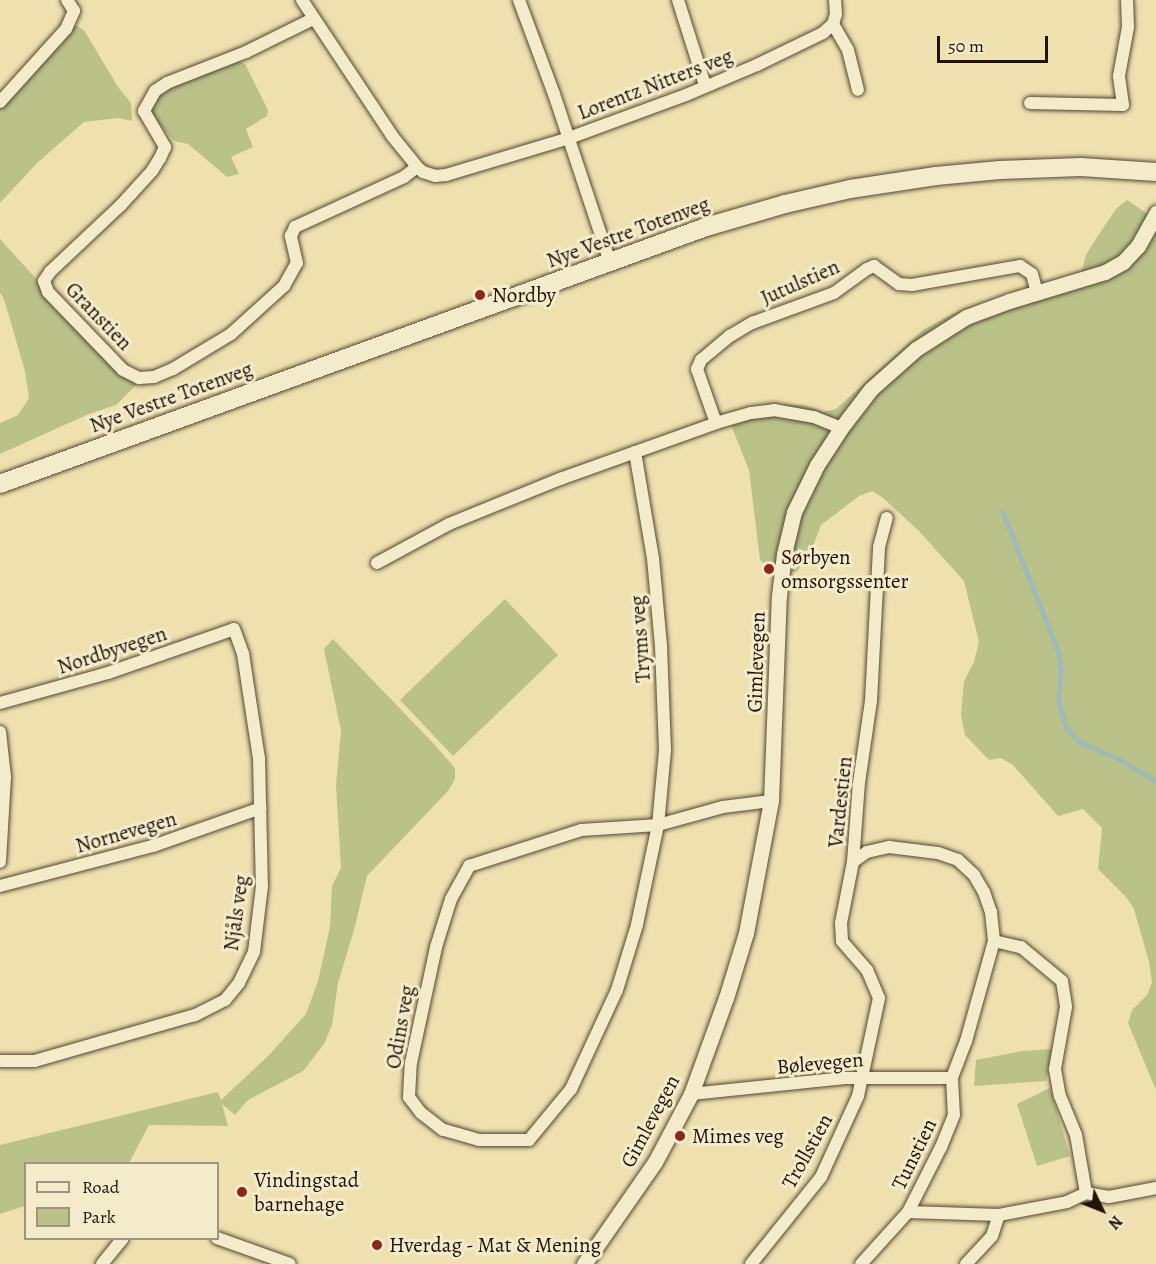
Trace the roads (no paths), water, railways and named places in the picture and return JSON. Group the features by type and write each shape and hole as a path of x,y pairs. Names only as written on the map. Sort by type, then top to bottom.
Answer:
{"main road":[{"name":"Nye Vestre Totenveg","path":"0,484 706,227 786,204 850,189 936,176 1000,170 1081,167 1156,172"}],"street":[{"path":"0,102 66,29 74,11 67,0"},
{"path":"302,0 393,137 417,167"},
{"path":"519,0 569,138 610,262"},
{"path":"678,0 705,85"},
{"path":"835,0 836,14 833,24 848,51 858,90"},
{"path":"1030,103 1123,105 1119,76 1128,27 1127,0"},
{"name":"Granstien","path":"313,19 246,52 167,83 155,91 144,111 165,147 160,158 152,171 121,205 50,272 44,281 48,292 123,370 139,378 154,377 173,369 231,334 284,286 297,263 291,236 296,227 404,177 417,167"},
{"name":"Lorentz Nitters veg","path":"417,167 435,176 446,175 569,138 686,95 766,61 823,33 833,24"},
{"name":"Gimlevegen","path":"584,1264 655,1162 691,1094 726,998 746,933 771,801 784,554 802,495 840,428 887,373 938,333 966,317 1037,292 1105,272 1123,262 1138,246 1156,213"},
{"name":"Jutulstien","path":"716,423 697,369 711,350 752,323 834,292 874,266 899,284 912,285 1020,266 1032,274 1037,292"},
{"path":"377,562 449,524 716,423 751,413 774,410 814,417 840,428"},
{"name":"Tryms veg","path":"636,452 653,558 661,646 665,750 658,825"},
{"name":"Vardestien","path":"863,1078 879,998 867,970 842,941 841,923 853,862 859,783 871,701 879,547 887,518"},
{"name":"Nordbyvegen","path":"0,703 108,673 234,629"},
{"name":"Njåls veg","path":"0,1061 34,1060 195,1014 225,1000 239,983 254,952 261,886 261,808 257,746 243,654 234,629"},
{"path":"0,732 5,777 0,861"},
{"name":"Odins veg","path":"658,825 637,925 617,990 571,1089 529,1140 479,1140 443,1130 421,1113 409,1097 411,1063 436,947 451,899 469,866 581,830 658,825 723,807 771,801"},
{"name":"Nornevegen","path":"0,886 153,846 261,808"},
{"name":"Tunstien","path":"853,862 867,852 889,847 938,853 958,860 974,875 984,892 991,912 994,941 952,1078 954,1115 941,1147 908,1212 861,1264"},
{"path":"994,941 1021,946 1062,981 1066,1007 1055,1069 1060,1096 1076,1135 1086,1193"},
{"name":"Bølevegen","path":"691,1094 863,1078 952,1078"},
{"name":"Trollstien","path":"751,1264 820,1177 858,1096 863,1078"},
{"path":"908,1212 999,1215 1067,1202 1086,1193 1109,1197 1156,1188"},
{"path":"966,1264 992,1236 999,1215"},
{"path":"102,1264 122,1240"},
{"path":"219,1240 290,1264"}],"waterway":[{"path":"1003,512 1059,653 1061,670 1059,702 1067,728 1079,741 1119,759 1156,781"}],"place":[{"name":"Nordby","path":"480,295"},
{"name":"Sørbyen omsorgssenter","path":"769,569"},
{"name":"Mimes veg","path":"680,1136"},
{"name":"Vindingstad barnehage","path":"242,1192"},
{"name":"Hverdag - Mat & Mening","path":"377,1245"}]}
